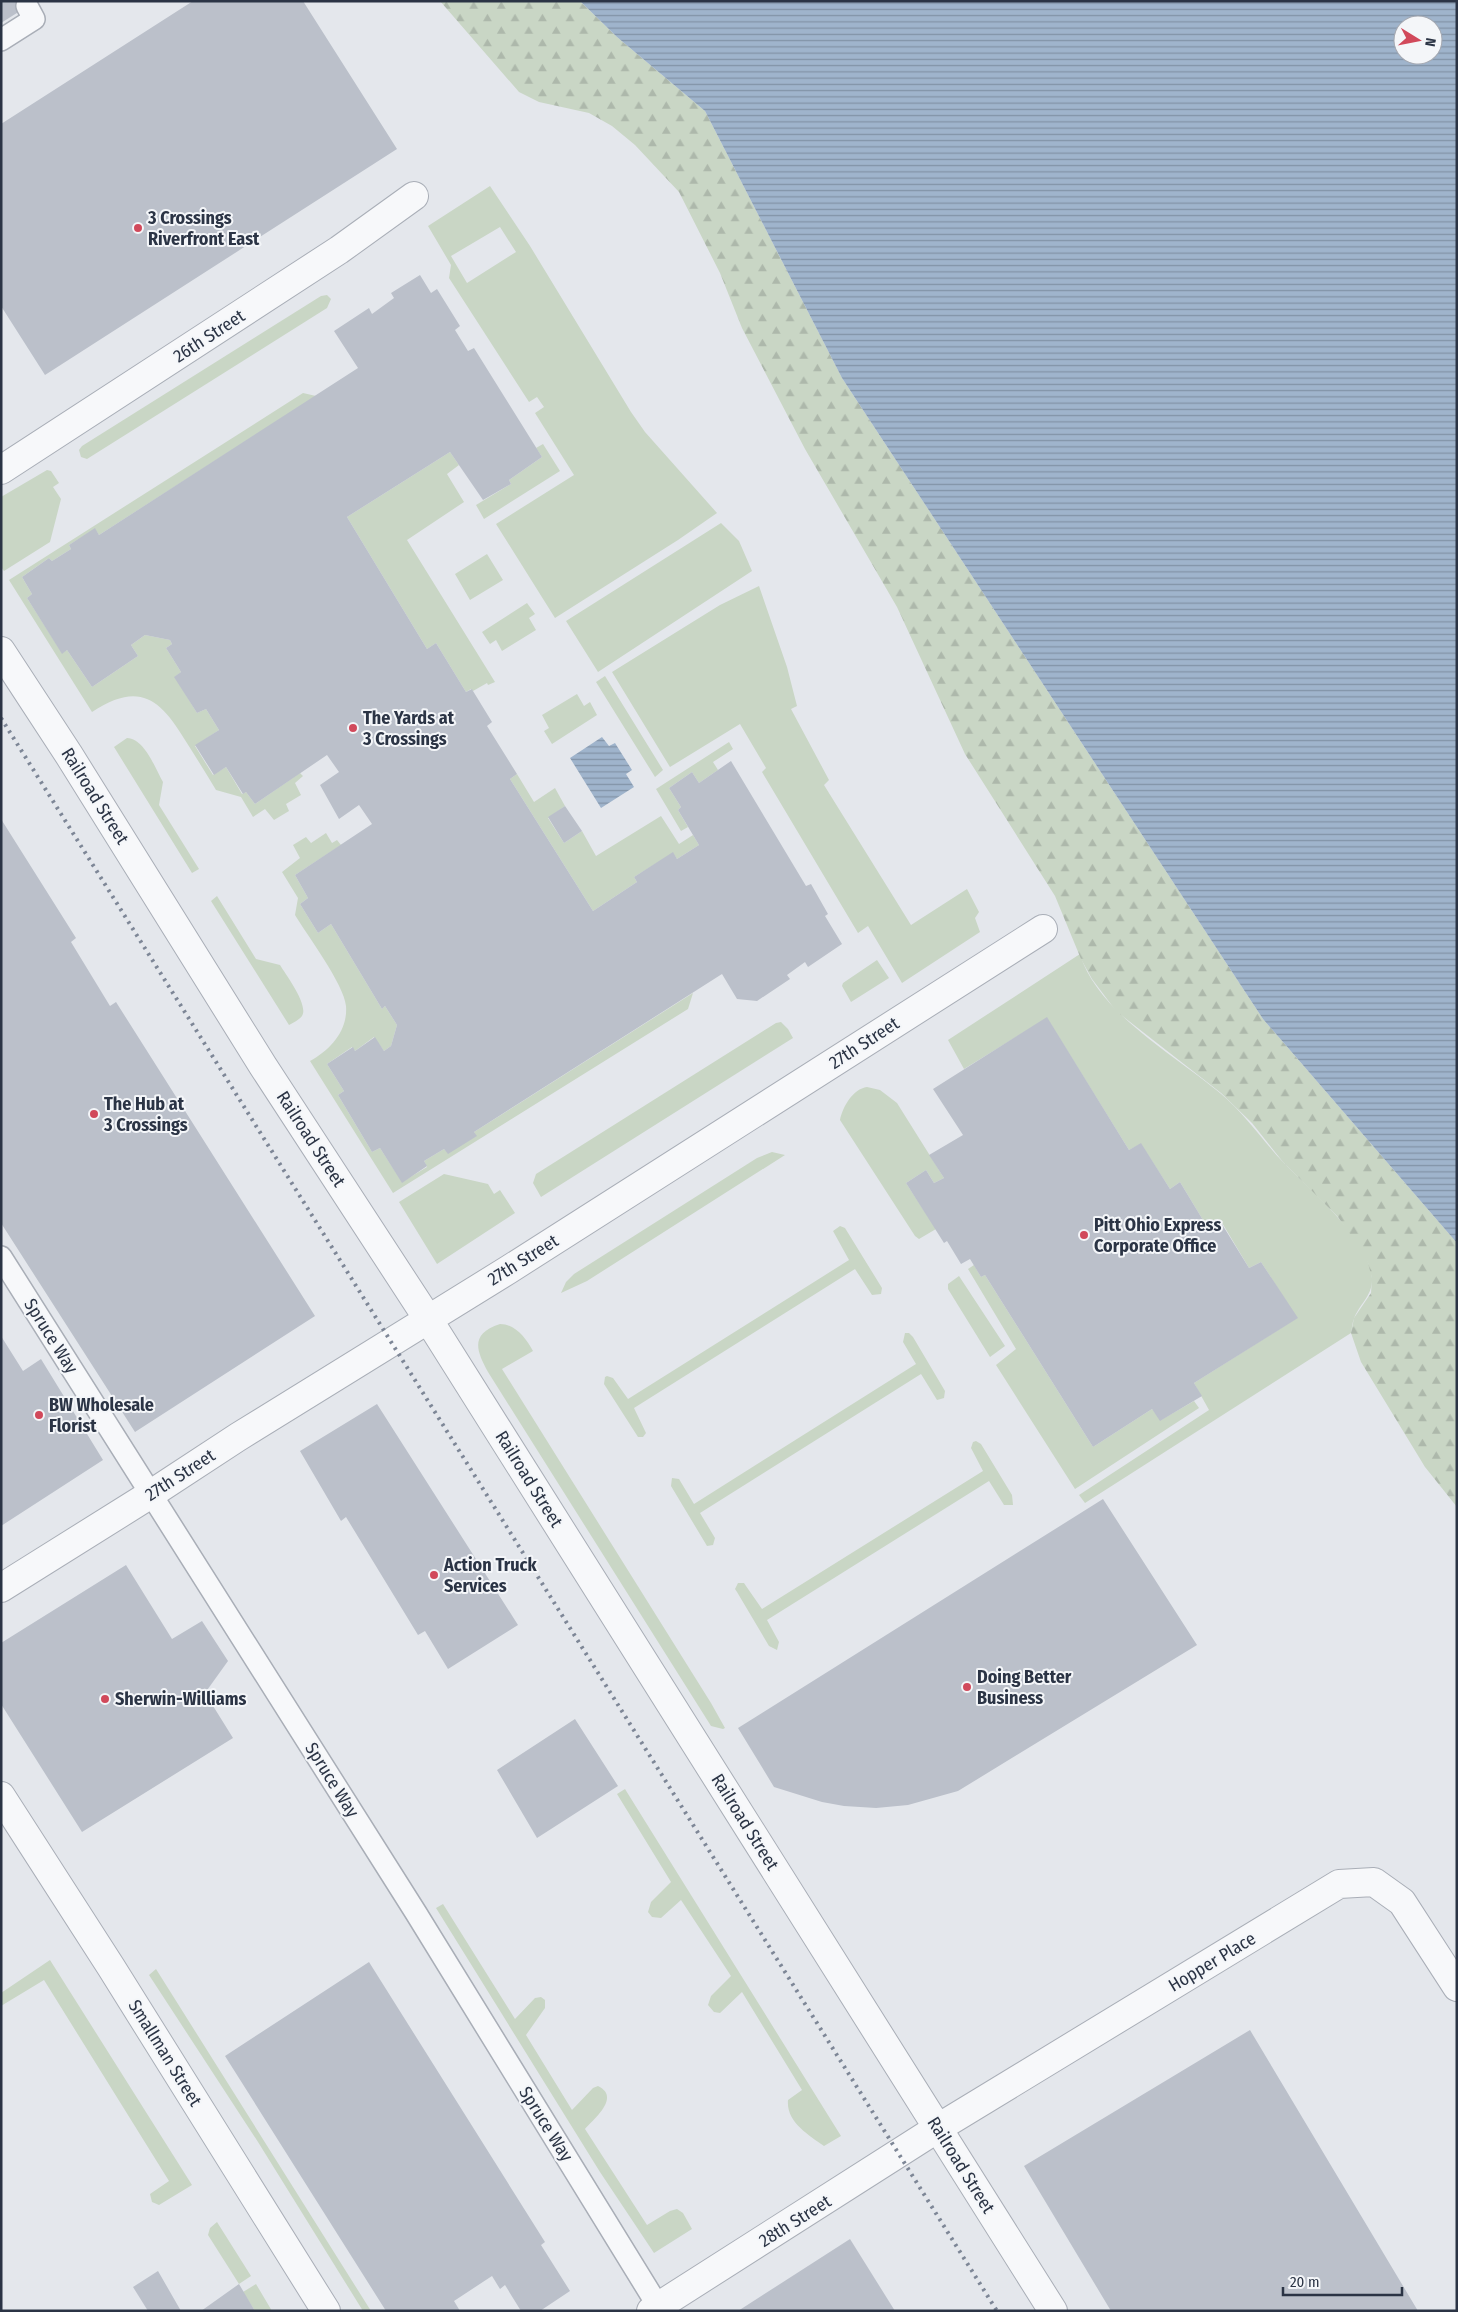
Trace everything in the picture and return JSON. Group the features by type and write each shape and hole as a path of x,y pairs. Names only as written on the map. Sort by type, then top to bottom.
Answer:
{"street":[{"name":"26th Street","path":"1,470 331,255 414,196"},
{"name":"Railroad Street","path":"1,651 69,755 263,1066 428,1319 1053,2311"},
{"name":"27th Street","path":"1,1588 1043,929"},
{"name":"Smallman Street","path":"1,1796 107,1960 326,2311"},
{"name":"Hopper Place","path":"938,2128 1339,1884 1374,1882 1402,1902 1457,1987"},
{"name":"28th Street","path":"655,2309 938,2128"}],"lane":[{"path":"1,40 34,19 27,6"},
{"name":"Spruce Way","path":"1,1257 416,1913 655,2309"}],"green space":[{"path":"440,1 580,1 617,37 705,111 842,378 1263,1019 1457,1243 1457,1507 1425,1467 1361,1362 1351,1333 1354,1318 1371,1293 1372,1278 1368,1263 1357,1244 1338,1217 1283,1162 1252,1123 1221,1093 1116,1011 1092,979 1081,959 1055,896 965,754 897,607 805,449 742,328 720,273 679,192 635,145 612,126 589,113 539,102 519,92"},
{"path":"490,186 530,246 631,412 645,432 717,513 555,618 496,524 574,475 535,413 544,407 537,397 529,402 449,278 451,265 428,226","holes":["500,227 516,252 467,283 451,256"]},
{"path":"327,295 331,299 327,308 87,459 81,457 79,450 82,446 321,296"},
{"path":"303,393 316,396 99,535 95,529 69,545 71,549 52,561 49,558 22,577 32,594 27,598 62,653 67,650 92,687 138,656 131,645 145,635 170,640 172,644 166,648 181,672 175,677 197,713 206,709 219,730 195,746 213,775 226,767 242,794 246,792 255,804 300,773 303,776 295,783 301,795 286,804 289,811 274,820 265,809 253,817 241,797 216,790 175,725 156,704 135,696 108,703 92,712 9,580"},
{"path":"543,444 560,471 484,519 476,505 511,484 509,480 542,457 536,448"},
{"path":"450,452 459,465 447,474 464,502 407,540 495,682 488,685 487,683 473,691 471,689 466,692 436,643 427,649 347,517"},
{"path":"47,470 51,471 59,483 53,487 61,499 50,542 4,571 1,567 1,497"},
{"path":"721,523 739,541 752,571 598,672 566,621"},
{"path":"487,554 503,580 470,600 455,574"},
{"path":"759,586 787,667 797,706 791,709 829,780 824,785 911,925 967,889 979,912 975,918 980,932 902,983 868,926 858,933 762,772 766,768 740,724 670,767 612,672 720,605"},
{"path":"527,603 535,614 529,618 536,630 502,651 496,640 490,644 482,632"},
{"path":"605,676 663,770 655,777 596,682"},
{"path":"577,694 584,706 590,702 597,715 552,744 544,731 549,728 542,715"},
{"path":"127,738 139,743 144,749 163,782 159,805 199,869 192,873 114,747"},
{"path":"729,742 733,749 713,762 718,770 699,783 692,772 669,788 681,807 678,810 688,827 681,831 656,789"},
{"path":"517,774 534,802 555,788 565,806 548,818 564,843 582,831 596,856 661,816 679,844 693,835 699,845 677,859 673,853 634,877 637,882 593,911 510,779"},
{"path":"326,833 332,843 337,840 341,845 295,875 308,898 300,904 318,933 331,924 382,1009 385,1006 397,1025 391,1046 384,1051 374,1037 355,1051 352,1047 327,1064 344,1091 338,1095 372,1152 380,1148 402,1182 427,1167 424,1161 444,1149 448,1153 476,1136 474,1132 693,993 688,1009 393,1193 310,1061 336,1039 344,1024 346,1006 339,985 295,915 298,898 282,872 300,858 293,845 306,837 311,843"},
{"path":"217,896 256,959 280,965 300,998 302,1005 302,1016 296,1021 289,1025 211,901"},
{"path":"1080,954 1089,975 1120,1014 1229,1101 1284,1163 1337,1216 1361,1247 1372,1278 1370,1290 1356,1314 1351,1333 1085,1503 1079,1495 1209,1410 1194,1383 1297,1318 1261,1262 1249,1268 1221,1221 1209,1230 1180,1182 1170,1189 1141,1144 1129,1150 1047,1018 964,1069 948,1040"},
{"path":"877,960 889,978 851,1002 842,986 843,983"},
{"path":"781,1022 793,1038 541,1197 533,1183 536,1174 776,1023"},
{"path":"867,1087 880,1090 897,1103 944,1178 934,1183 926,1170 906,1183 936,1229 919,1239 915,1236 840,1120 849,1099 857,1091"},
{"path":"772,1152 785,1155 587,1281 561,1293 566,1282 574,1274 757,1158"},
{"path":"444,1174 488,1184 494,1194 500,1190 515,1213 437,1264 399,1202"},
{"path":"840,1226 845,1228 882,1288 881,1294 872,1295 855,1269 634,1408 646,1433 643,1437 638,1437 604,1384 605,1377 613,1378 628,1399 849,1260 833,1231"},
{"path":"974,1265 981,1277 985,1275 1093,1447 1152,1409 1161,1420 1194,1401 1199,1408 1075,1489 996,1365 1016,1349 968,1269"},
{"path":"959,1276 1005,1346 990,1357 948,1289 948,1284"},
{"path":"500,1324 511,1326 520,1333 533,1351 502,1369 725,1728 711,1726 488,1372 481,1357 478,1344 484,1333"},
{"path":"905,1333 909,1333 913,1337 945,1391 944,1398 937,1400 921,1374 700,1513 715,1538 713,1545 707,1546 671,1486 672,1478 679,1479 694,1504 916,1364 903,1342"},
{"path":"976,1441 981,1444 1012,1495 1013,1505 1004,1505 989,1481 767,1620 779,1642 777,1650 769,1646 735,1589 738,1583 744,1583 762,1609 983,1471 971,1448 973,1442"},
{"path":"625,1789 841,2136 824,2146 805,2132 795,2121 788,2108 788,2100 802,2090 742,1992 720,2013 714,2012 708,2005 711,1996 731,1976 681,1900 661,1918 652,1917 648,1912 651,1902 671,1882 617,1794"},
{"path":"443,1904 515,2019 535,1998 541,1997 545,2000 545,2008 526,2035 572,2110 593,2088 598,2086 604,2091 607,2096 604,2108 585,2129 647,2225 670,2211 677,2209 683,2213 692,2229 654,2253 600,2172 436,1908"},
{"path":"50,1960 192,2185 159,2205 152,2202 150,2194 169,2181 44,1980 1,2006 1,1993"},
{"path":"156,1969 371,2311 363,2311 258,2142 149,1975"},
{"path":"217,2222 251,2276 239,2284 208,2235 210,2228"},
{"path":"256,2284 272,2311 255,2311 243,2292"}],"water":[{"path":"580,1 1457,1 1457,1243 1263,1019 842,378 705,111 617,37"},
{"path":"602,737 609,746 615,743 632,770 626,774 634,787 601,808 570,758"}],"building":[{"path":"1,1 36,1 1,23"},
{"name":"3 Crossings Riverfront East","path":"193,1 303,1 397,149 45,375 1,306 1,124"},
{"name":"The Yards at 3 Crossings","path":"420,275 431,293 437,289 460,326 455,330 468,351 474,348 542,457 509,480 511,484 483,500 450,452 347,517 427,649 436,643 466,692 472,689 492,722 487,726 517,774 510,779 593,911 637,882 634,877 673,852 677,859 699,845 678,810 681,807 669,788 692,772 699,783 731,761 806,886 811,884 828,914 825,916 842,944 808,967 805,962 787,975 790,979 757,1001 737,999 722,974 474,1132 477,1136 448,1154 444,1149 424,1161 427,1166 402,1183 380,1148 372,1152 338,1095 344,1091 327,1064 353,1047 355,1051 375,1037 384,1051 391,1046 397,1025 385,1006 382,1009 331,924 318,933 300,904 308,898 295,875 372,824 359,805 339,819 320,785 339,772 327,755 255,804 246,792 243,794 226,767 214,775 195,745 219,730 206,709 197,713 174,677 181,672 166,648 172,644 170,640 145,635 131,645 138,656 92,687 67,650 62,654 27,598 32,594 22,577 49,558 52,561 71,549 69,545 95,528 99,535 358,368 334,331 369,308 372,314 394,298 391,293"},
{"path":"565,806 582,831 564,843 548,817"},
{"name":"The Hub at 3 Crossings","path":"1,819 76,938 71,942 110,1006 116,1002 315,1316 135,1432 1,1223"},
{"name":"Pitt Ohio Express Corporate Office","path":"1047,1017 1129,1150 1141,1143 1170,1189 1180,1182 1209,1230 1220,1221 1249,1268 1261,1262 1298,1318 1194,1383 1202,1396 1160,1421 1152,1409 1093,1447 985,1275 981,1277 970,1259 961,1264 947,1241 944,1243 906,1183 926,1170 934,1183 944,1178 929,1155 963,1135 933,1089"},
{"name":"BW Wholesale Florist","path":"1,1336 23,1371 41,1359 103,1460 1,1526"},
{"name":"Action Truck Services","path":"377,1404 518,1625 448,1669 425,1631 418,1635 346,1517 341,1521 300,1451"},
{"name":"Doing Better Business","path":"1103,1499 1197,1645 958,1791 908,1805 876,1808 844,1806 822,1802 774,1787 738,1728"},
{"name":"Sherwin-Williams","path":"126,1565 172,1639 202,1621 228,1661 205,1693 233,1738 82,1832 1,1704 1,1643"},
{"path":"575,1719 618,1786 537,1838 497,1770"},
{"path":"369,1962 545,2242 541,2245 570,2291 540,2311 521,2311 505,2285 500,2289 492,2276 454,2301 460,2311 386,2311 225,2056"},
{"path":"1250,2030 1418,2311 1111,2311 1024,2166"},
{"path":"850,2239 895,2311 738,2311"},
{"path":"158,2271 181,2311 148,2311 133,2287"},
{"path":"239,2284 255,2311 201,2311"}],"railway":[{"path":"1,718 997,2311"}],"place":[{"name":"3 Crossings Riverfront East","path":"138,228"},
{"name":"The Yards at 3 Crossings","path":"353,728"},
{"name":"The Hub at 3 Crossings","path":"94,1114"},
{"name":"Pitt Ohio Express Corporate Office","path":"1084,1235"},
{"name":"BW Wholesale Florist","path":"39,1415"},
{"name":"Action Truck Services","path":"434,1575"},
{"name":"Doing Better Business","path":"967,1687"},
{"name":"Sherwin-Williams","path":"105,1699"}]}
